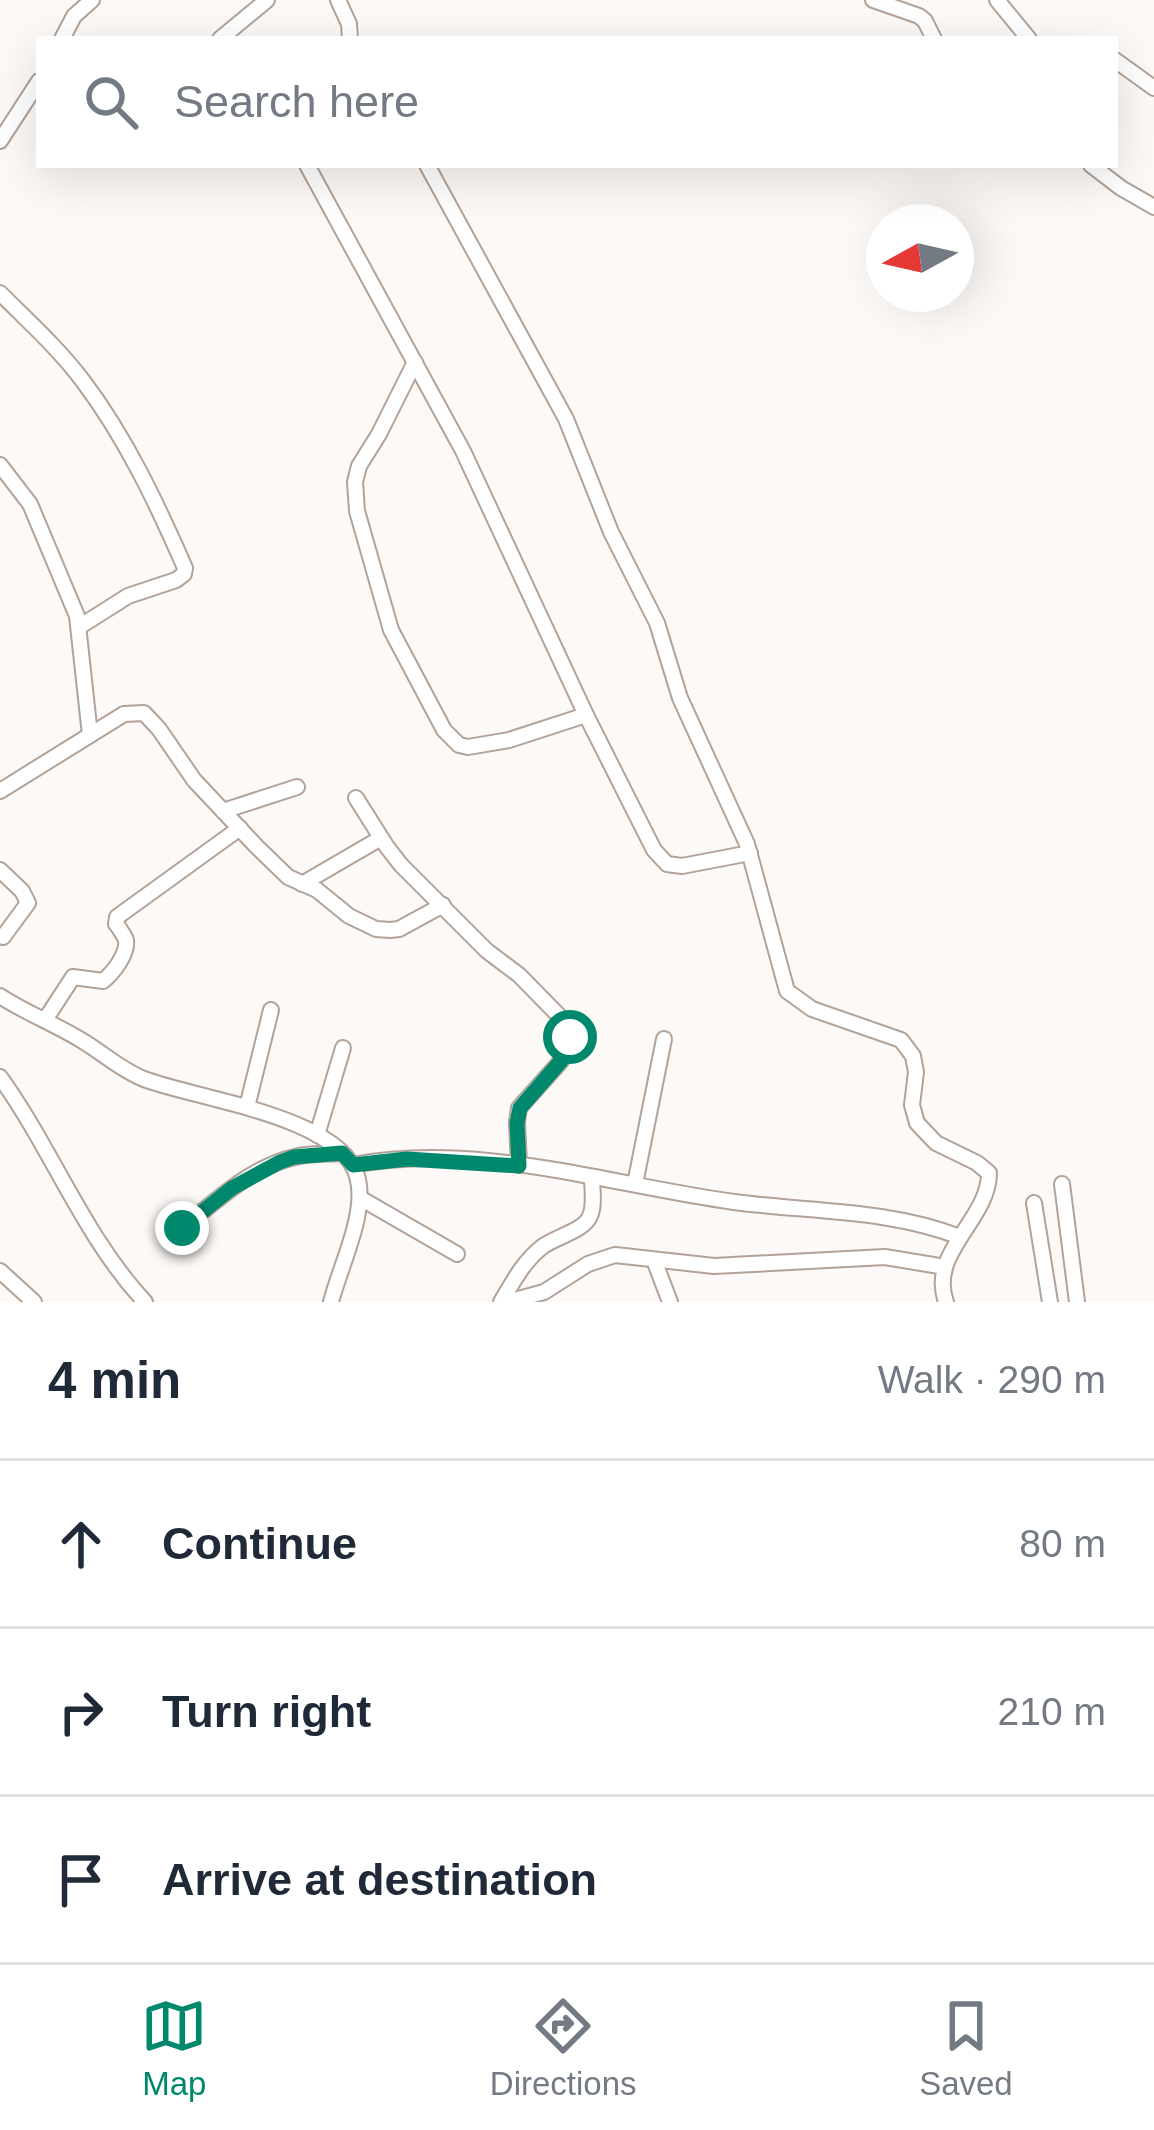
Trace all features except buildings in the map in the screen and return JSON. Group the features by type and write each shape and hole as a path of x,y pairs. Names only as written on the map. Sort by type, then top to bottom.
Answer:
{"street":[{"path":"224,36 267,0"},
{"path":"338,0 352,36"},
{"path":"872,0 919,16 933,36"},
{"path":"997,0 1027,36"},
{"path":"64,36 88,1"},
{"path":"1118,62 1154,88"},
{"path":"0,141 36,86"},
{"path":"310,168 463,451 586,715 661,860 682,866 750,854"},
{"path":"429,168 566,419 611,532 658,623 680,698 750,854 788,991 812,1009 901,1040 913,1056 912,1105 917,1123 936,1143 989,1173 986,1194 945,1267 946,1302"},
{"path":"1094,168 1154,207"},
{"path":"0,293 80,376 99,403 130,454 185,568 176,580 128,596 79,627"},
{"path":"415,362 358,466 355,482 357,511 391,630 444,730 459,745 508,740 586,715"},
{"path":"0,465 30,504 64,582 79,627 91,735"},
{"path":"0,791 124,714 144,713 194,780 284,873 349,916 384,931 443,905"},
{"path":"223,811 297,787"},
{"path":"356,798 401,865 568,1026 565,1055 520,1108 519,1166"},
{"path":"45,1020 73,977 99,981 113,971 126,946 117,917 240,828"},
{"path":"302,884 381,838"},
{"path":"0,870 28,903 3,937"},
{"path":"0,996 142,1078 294,1124 348,1159 360,1198 331,1302"},
{"path":"247,1107 271,1010"},
{"path":"635,1184 664,1039"},
{"path":"317,1135 343,1048"},
{"path":"0,1077 94,1232 145,1302"},
{"path":"182,1228 232,1188 294,1157 519,1166 735,1202 914,1222 960,1237"},
{"path":"504,1302 518,1272 532,1256 587,1221 592,1211 592,1177"},
{"path":"1062,1184 1077,1302"},
{"path":"360,1198 457,1253"},
{"path":"1034,1204 1050,1302"},
{"path":"504,1302 544,1292 598,1259 631,1256 714,1266 885,1257 945,1267"},
{"path":"654,1260 670,1302"},
{"path":"0,1271 34,1302"},
{"path":"554,1286 564,1302"}],"route":[{"path":"182,1228 232,1188 294,1157 342,1153 353,1165 407,1159 519,1166 520,1108 561,1061 570,1037"}]}
